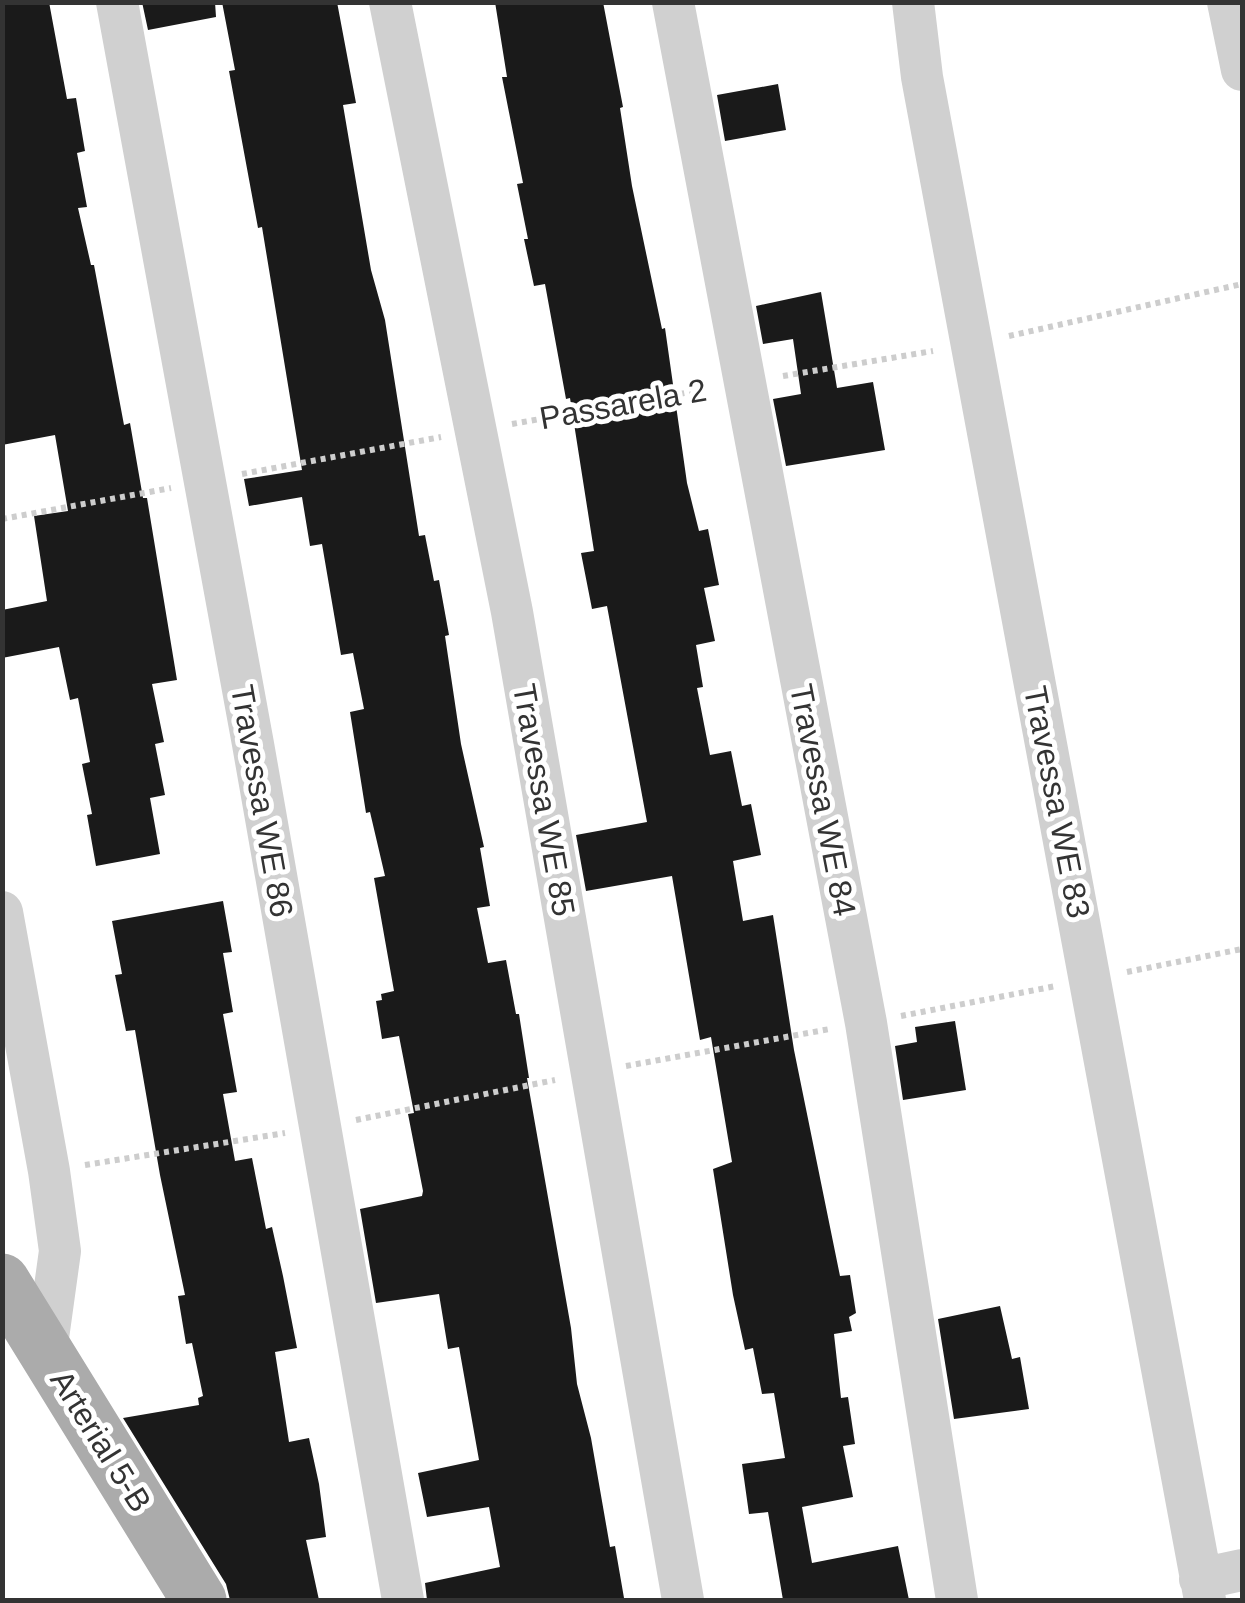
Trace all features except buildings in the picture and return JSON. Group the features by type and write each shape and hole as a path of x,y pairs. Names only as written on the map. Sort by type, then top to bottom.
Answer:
{"main road":[{"name":"Arterial 5-B","path":"2,1281 199,1600"}],"street":[{"name":"Travessa WE 86","path":"117,2 206,481 403,1600"},
{"name":"Travessa WE 85","path":"390,2 512,612 683,1600"},
{"name":"Travessa WE 84","path":"673,2 866,1023 957,1600"},
{"name":"Travessa WE 83","path":"913,2 922,77 1202,1590"},
{"path":"1228,2 1242,70"},
{"path":"2,912 60,1250 46,1352"},
{"path":"1202,1590 1242,1570"}],"path":[{"name":"Passarela 2","path":"2,519 474,430 972,344 1242,284"},
{"path":"49,1171 318,1128 591,1072 1242,949"}]}
